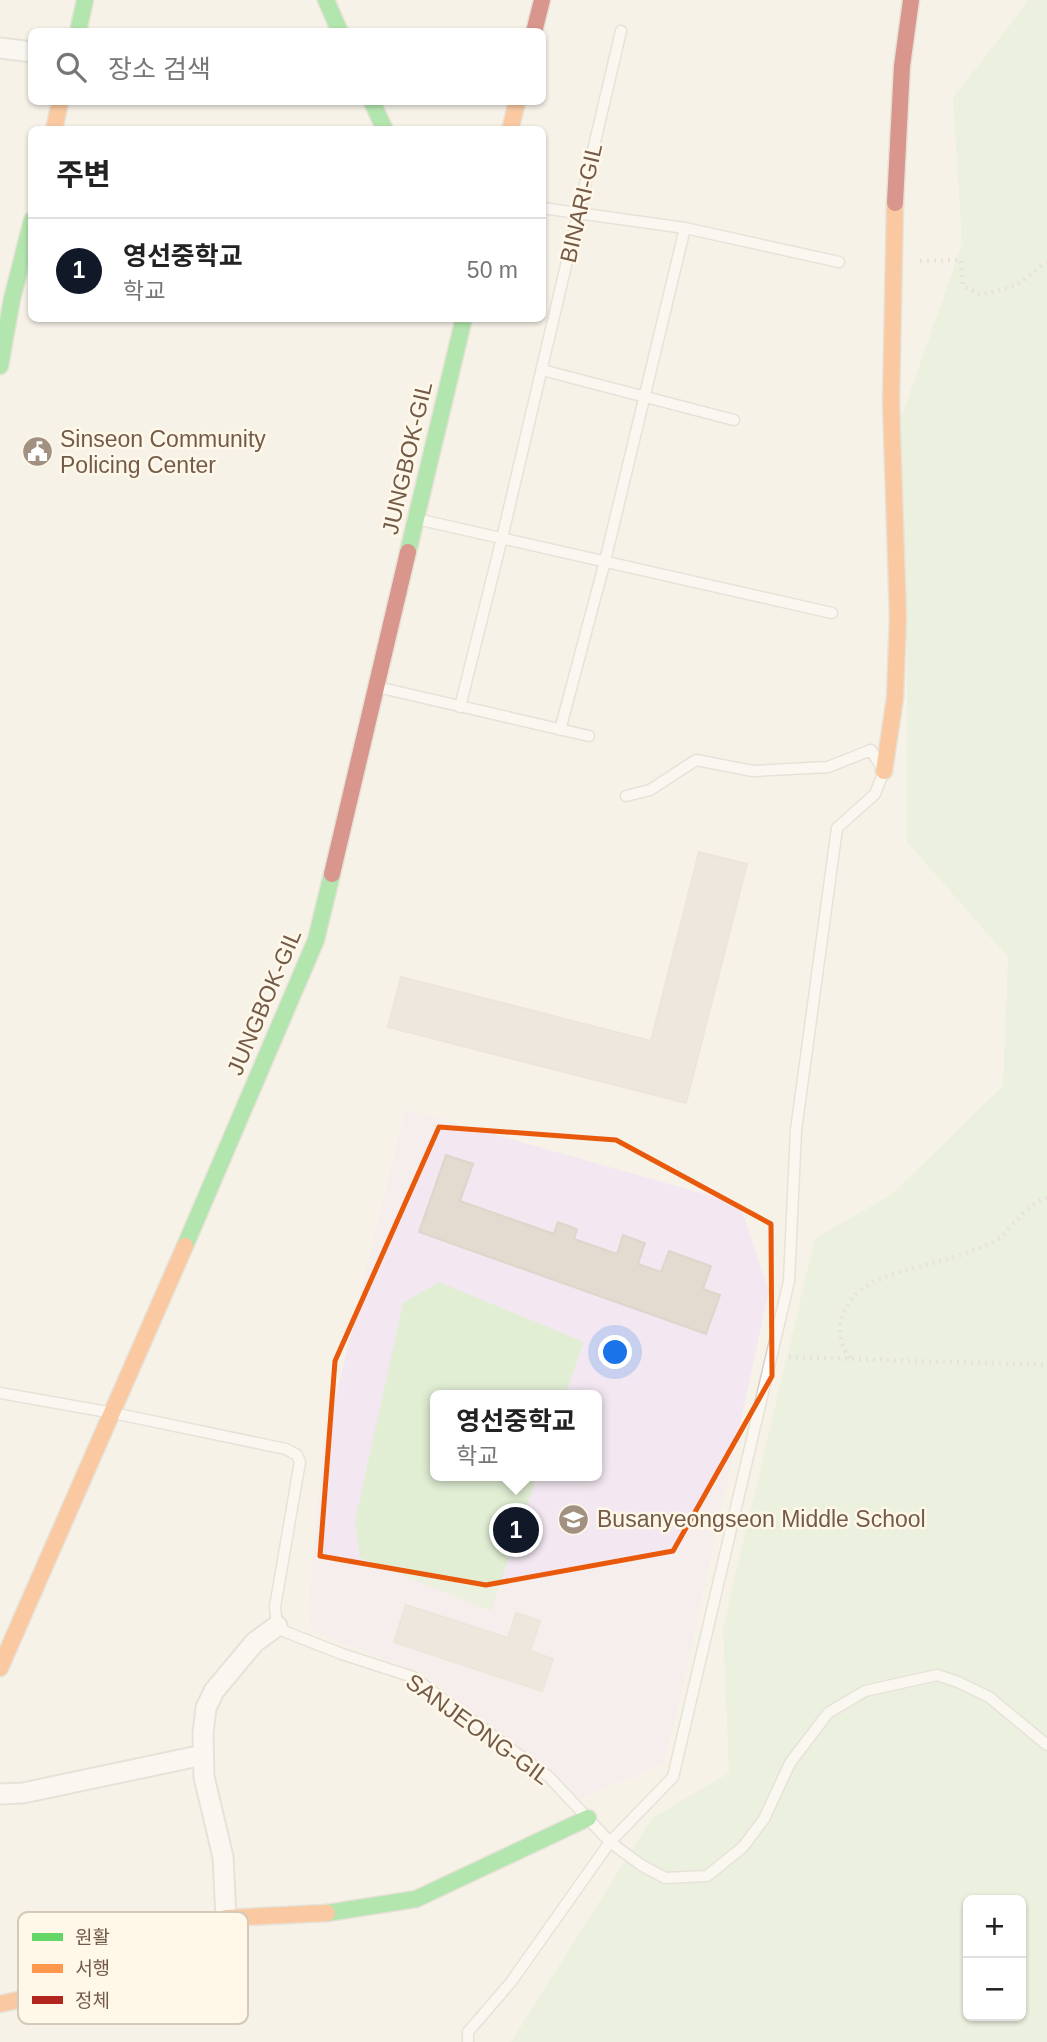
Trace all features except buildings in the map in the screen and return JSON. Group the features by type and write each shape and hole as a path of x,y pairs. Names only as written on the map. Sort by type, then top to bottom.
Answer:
{"street":[{"path":"79,28 85,0"},
{"path":"326,0 338,28"},
{"path":"535,28 542,0"},
{"path":"884,771 895,698 898,617 891,402 902,66 911,0"},
{"path":"0,48 28,52"},
{"path":"55,126 59,105"},
{"path":"373,105 383,126"},
{"path":"511,126 516,105"},
{"path":"0,366 6,297 28,232"},
{"name":"JUNGBOK-GIL","path":"0,1668 113,1413 316,940 463,322"},
{"path":"226,1912 223,1857 204,1777 203,1733 206,1708 214,1690 255,1642 277,1626"},
{"path":"0,1794 23,1793 203,1755"},
{"path":"248,1917 314,1914 416,1899 588,1818"},
{"path":"0,2004 18,2000"}],"lane":[{"name":"BINARI-GIL","path":"460,707 621,31"},
{"path":"546,209 685,228 839,262"},
{"path":"560,730 605,561 685,228"},
{"path":"542,370 734,420"},
{"path":"416,519 832,613"},
{"path":"376,687 589,736"},
{"path":"468,2042 468,2032 511,1982 610,1842 673,1777 789,1280 796,1130 837,828 875,794 884,771 871,750 828,767 753,771 696,760 650,790 625,796"},
{"path":"0,1393 286,1449 297,1455 300,1462 275,1607 277,1626"},
{"name":"SANJEONG-GIL","path":"277,1626 342,1654 413,1677 549,1777 610,1842 641,1865 665,1878 707,1876 743,1847 764,1819 790,1763 828,1713 865,1691 937,1675 989,1697 1047,1745"}],"path":[{"path":"894,261 961,260 963,286 981,295 1014,286 1047,262"},
{"path":"850,1359 839,1335 839,1324 849,1303 865,1287 890,1276 992,1243 1006,1235 1030,1207 1047,1198"},
{"path":"772,1355 1047,1365"}],"highlighted area":[{"path":"439,1127 616,1140 771,1224 772,1376 673,1551 486,1585 320,1556 335,1361"}],"shaded area":[{"path":"405,1109 740,1204 769,1291 664,1763 580,1799 425,1675 311,1631 309,1607 322,1454"}],"green space":[{"path":"1029,0 1047,0 1047,2042 511,2042 652,1818 729,1773 723,1627 815,1238 891,1195 1003,1086 1008,957 907,842 907,648 891,447 962,244 953,98"},
{"path":"439,1282 584,1342 567,1390 430,1390 430,1481 535,1481 491,1611 360,1558 355,1521 403,1303"}],"traffic: fast":[{"path":"79,28 85,0"},
{"path":"326,0 338,28"},
{"path":"373,105 383,126"},
{"path":"0,366 12,299 28,236"},
{"path":"408,552 463,322"},
{"path":"185,1246 316,940 332,874"},
{"path":"327,1913 416,1899 588,1818"}],"traffic: slow":[{"path":"55,126 59,105"},
{"path":"511,126 516,105"},
{"path":"884,771 895,698 898,617 891,402 895,203"},
{"path":"0,1668 185,1246"},
{"path":"248,1917 327,1913"},
{"path":"0,2004 18,2000"}],"traffic: jam":[{"path":"535,28 542,0"},
{"path":"895,203 902,66 911,0"},
{"path":"332,874 408,552"}],"place":[{"name":"Sinseon Community Policing Center","path":"37,452"},
{"name":"Busanyeongseon Middle School","path":"574,1519"},
{"name":"영선중학교","path":"516,1530"}]}
